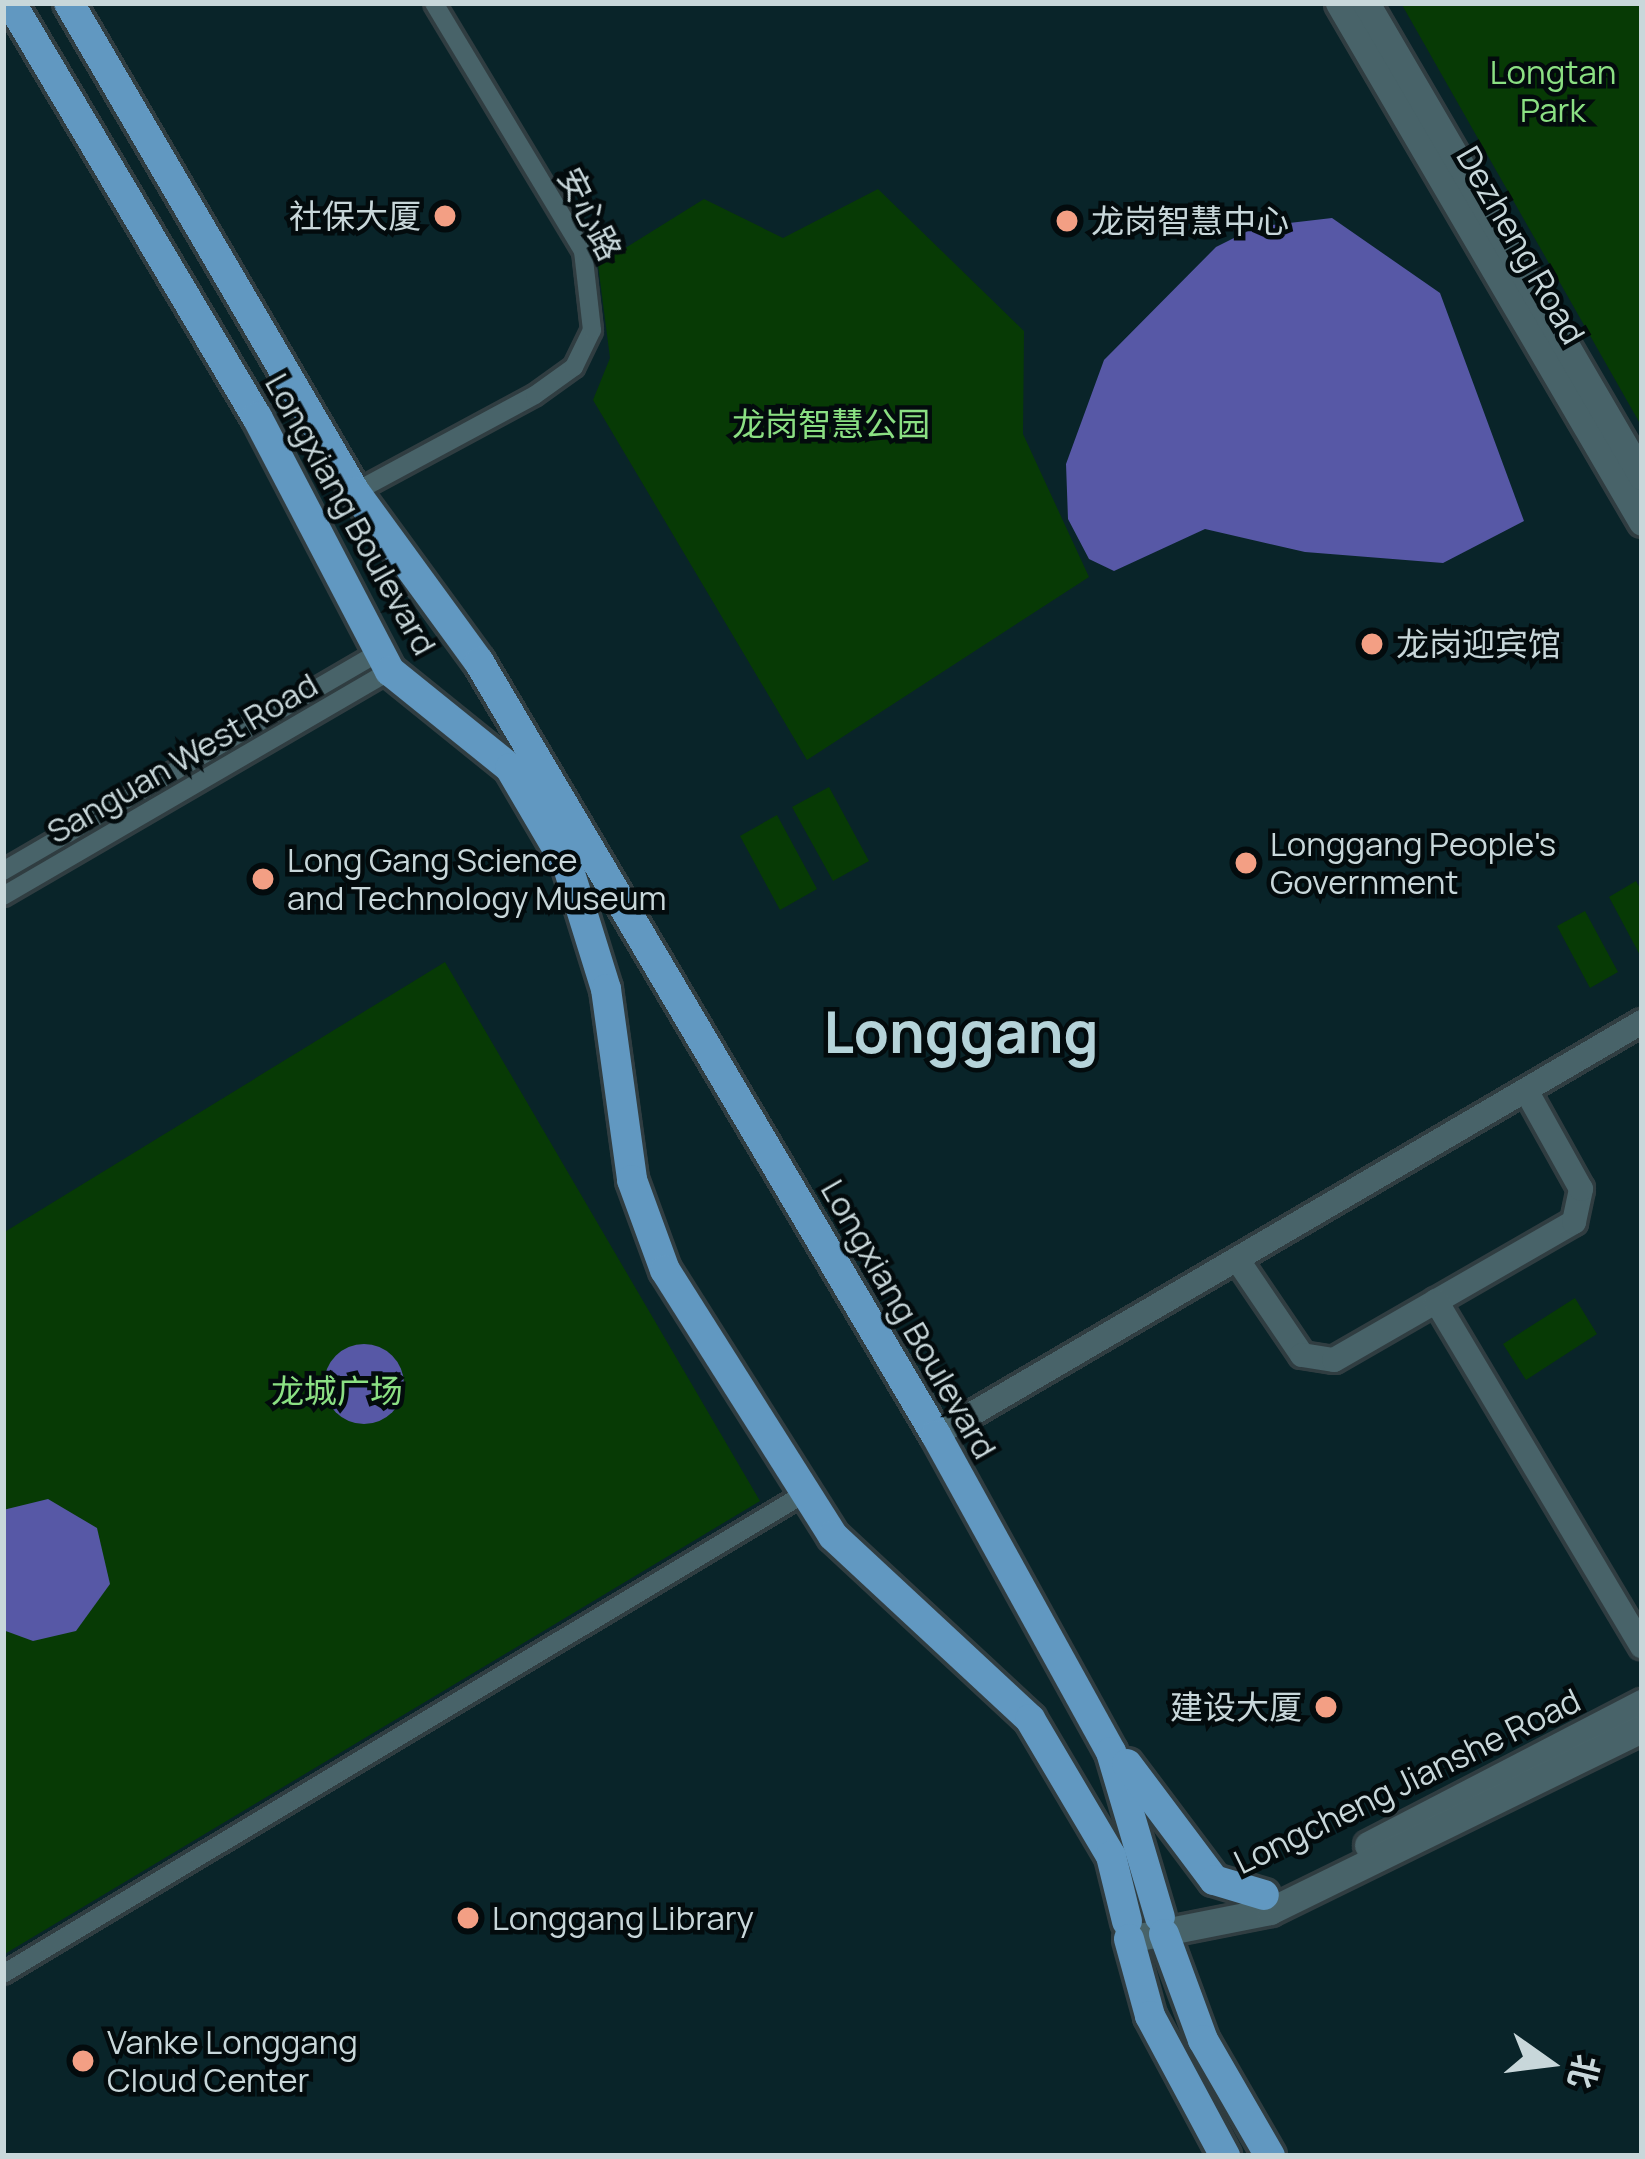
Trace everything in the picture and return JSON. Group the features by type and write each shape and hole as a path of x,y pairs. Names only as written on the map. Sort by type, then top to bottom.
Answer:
{"main road":[{"name":"Longxiang Boulevard","path":"11,3 257,416 385,662 510,768 568,867 606,989 625,1149 652,1241 802,1495 904,1612 1030,1719 1111,1856 1150,2016 1225,2156"},
{"name":"Longxiang Boulevard","path":"69,3 355,492 478,662 936,1435 1097,1722 1203,2041 1270,2156"},
{"name":"Dezheng Road","path":"1339,3 1642,522"},
{"name":"Dezheng Road","path":"1366,3 1642,476"},
{"name":"Longcheng Jianshe Road","path":"1162,1925 1264,1895 1642,1703"},
{"path":"1097,1722 1214,1880 1264,1895"},
{"name":"Longcheng Jianshe Road","path":"1128,1930 1270,1911 1642,1729"}],"street":[{"name":"安心路","path":"355,492 535,395 574,367 592,329 583,251 434,3"},
{"name":"Sanguan West Road","path":"3,871 385,662"},
{"name":"Sanguan West Road","path":"3,896 385,662"},
{"path":"936,1435 1642,1022"},
{"path":"1237,1259 1313,1359 1342,1357 1582,1211 1582,1189 1526,1090"},
{"path":"1436,1301 1642,1646"},
{"path":"3,1974 802,1495"}],"green space":[{"name":"Longtan Park","path":"1401,3 1642,3 1642,427"},
{"name":"龙岗智慧公园","path":"878,189 1024,331 1023,434 1089,577 807,760 593,400 610,358 598,265 704,199 783,238"},
{"path":"829,787 869,861 833,881 792,807"},
{"path":"777,815 817,889 780,910 740,836"},
{"path":"1636,881 1642,892 1642,959 1609,897"},
{"path":"1585,911 1618,972 1590,988 1557,926"},
{"name":"龙城广场","path":"445,962 760,1501 3,1955 3,1233"},
{"path":"1575,1298 1597,1334 1526,1380 1503,1344"}],"shaded area":[{"path":"1332,218 1440,293 1524,521 1443,563 1305,552 1205,529 1114,571 1089,559 1068,519 1066,464 1104,360 1216,247 1256,227"},
{"path":"364,1344 392,1356 404,1384 392,1412 364,1424 336,1412 324,1384 336,1356"},
{"path":"48,1499 97,1528 110,1584 76,1631 33,1641 3,1630 3,1510"}],"place":[{"name":"社保大厦","path":"445,216"},
{"name":"龙岗智慧中心","path":"1067,221"},
{"name":"龙岗迎宾馆","path":"1372,644"},
{"name":"Longgang People's Government","path":"1246,863"},
{"name":"Long Gang Science and Technology Museum","path":"263,879"},
{"name":"建设大厦","path":"1326,1707"},
{"name":"Longgang Library","path":"468,1918"},
{"name":"Vanke Longgang Cloud Center","path":"83,2061"}],"district":[{"name":"Longgang","path":"961,1032"}]}
